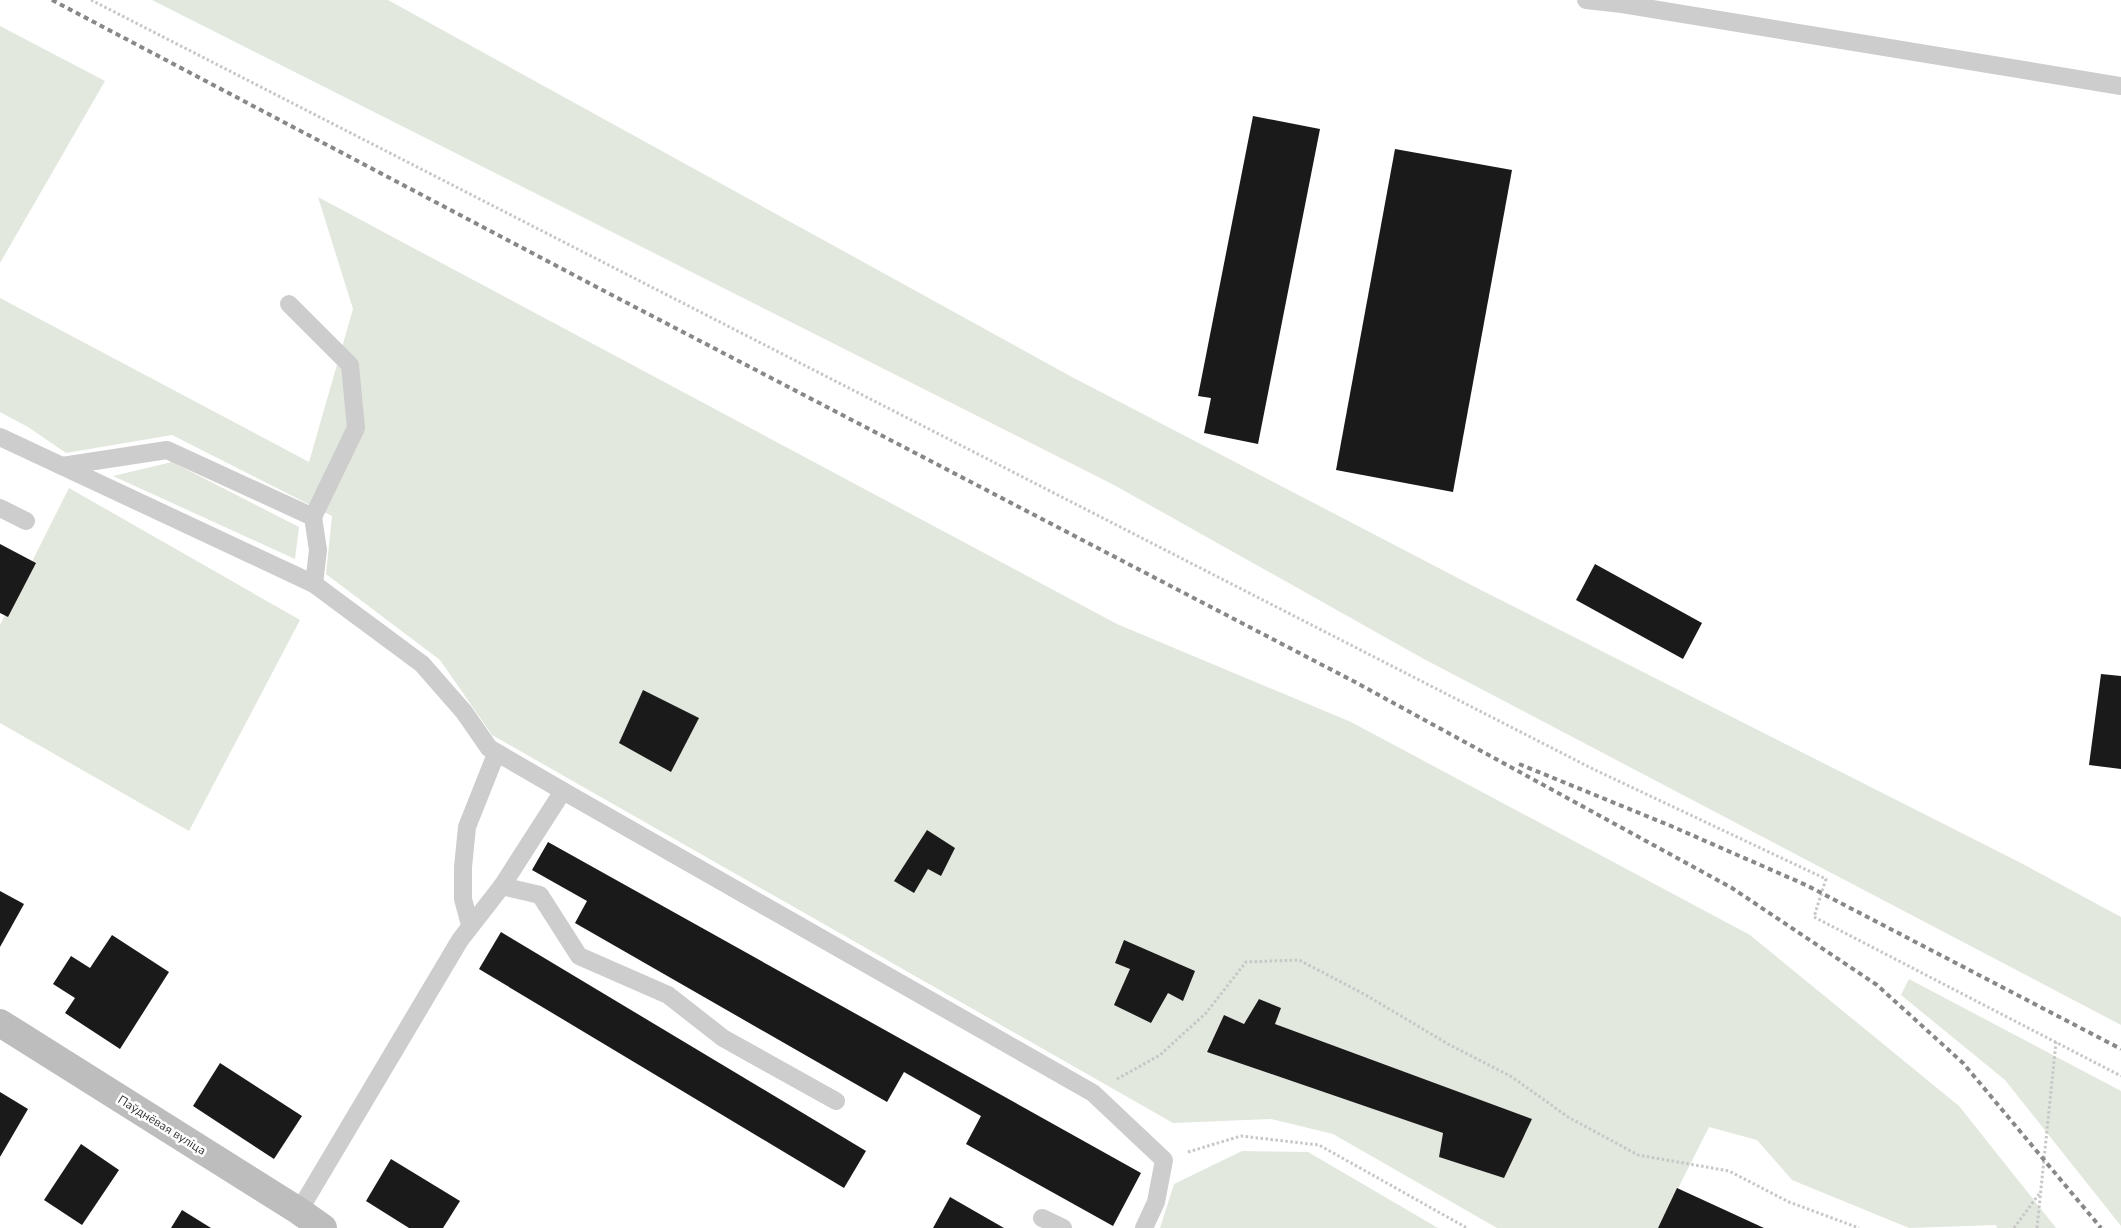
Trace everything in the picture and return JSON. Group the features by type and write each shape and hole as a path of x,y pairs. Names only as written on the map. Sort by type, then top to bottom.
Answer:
{"street":[{"name":"Паўднёвая вуліца","path":"0,1023 323,1228"}],"lane":[{"path":"1586,0 1622,4 2121,86"},
{"path":"289,304 350,365 356,428 313,517 318,550 314,584"},
{"path":"0,437 314,584 422,664 464,712 489,748 496,754 1092,1093 1164,1160 1156,1202 1144,1228"},
{"path":"62,466 167,450 313,517"},
{"path":"0,508 26,521"},
{"path":"470,925 463,899 463,867 467,827 496,754"},
{"path":"299,1211 470,925 502,886 563,791"},
{"path":"502,886 540,894 579,956 668,995 723,1038 836,1101"},
{"path":"1042,1218 1063,1228"}],"path":[{"path":"91,0 1593,769 1826,879 1814,917 2121,1076"},
{"path":"1092,1093 1160,1054 1206,1012 1246,962 1299,960 1364,994 1448,1044 1512,1076 1568,1117 1638,1155 1729,1172 1790,1202 1859,1228"},
{"path":"2037,1228 2056,1042"},
{"path":"1164,1160 1241,1136 1319,1145 1467,1228"},
{"path":"2014,1228 2040,1193"}],"shaded area":[{"path":"152,0 388,0 1072,377 1477,588 2021,863 2121,917 2121,1025 1422,658 1114,485"},
{"path":"0,26 105,81 0,263"},
{"path":"318,197 1117,624 1351,722 1750,935 1959,1106 2056,1228 1997,1228 1996,1225 1909,1228 1792,1180 1757,1140 1709,1127 1658,1228 1497,1228 1333,1134 1271,1119 1173,1123 492,735 440,660 326,574 332,516 172,435 66,453 28,427 0,412 0,298 309,462 353,309","holes":["1259,999 1280,1008 1275,1024 1532,1119 1504,1177 1439,1157 1443,1133 1207,1052 1205,1055 1224,1015 1244,1024"]},
{"path":"172,462 299,527 295,559 113,476"},
{"path":"69,488 300,620 189,831 0,723 0,625"},
{"path":"1909,979 2121,1091 2121,1226 2005,1080 1901,995"},
{"path":"1242,1151 1308,1152 1438,1228 1160,1228 1174,1184"}],"building":[{"path":"1253,116 1320,129 1258,444 1204,433 1211,398 1198,396"},
{"path":"1395,149 1512,170 1453,492 1336,470"},
{"path":"0,544 36,563 8,617 0,613"},
{"path":"1595,564 1702,623 1683,659 1576,600"},
{"path":"2101,674 2121,676 2121,769 2089,765"},
{"path":"643,690 699,718 671,772 619,743"},
{"path":"927,830 955,848 941,876 928,869 914,893 894,881"},
{"path":"548,842 1141,1173 1113,1226 966,1144 981,1116 904,1072 887,1102 575,923 587,901 532,870"},
{"path":"0,891 24,904 0,947"},
{"path":"501,932 866,1151 844,1188 479,969"},
{"path":"112,935 169,972 120,1049 65,1013 75,998 53,984 71,956 90,968"},
{"path":"1124,940 1195,971 1183,1001 1168,993 1151,1023 1114,1005 1130,969 1115,963"},
{"path":"1259,999 1281,1008 1275,1024 1532,1119 1504,1178 1439,1157 1443,1133 1207,1052 1224,1015 1244,1024"},
{"path":"220,1063 302,1116 274,1159 193,1106"},
{"path":"0,1092 28,1109 0,1157"},
{"path":"81,1144 119,1170 82,1225 44,1200"},
{"path":"391,1159 460,1201 443,1228 409,1228 366,1201"},
{"path":"1677,1188 1764,1228 1658,1228"},
{"path":"950,1197 1004,1228 933,1228"},
{"path":"182,1210 211,1228 171,1228"}],"railway":[{"path":"52,0 608,293 1355,682 1732,888 1877,985 1963,1063 2101,1228"},
{"path":"1519,764 1671,826 1806,885 2121,1049"}]}
